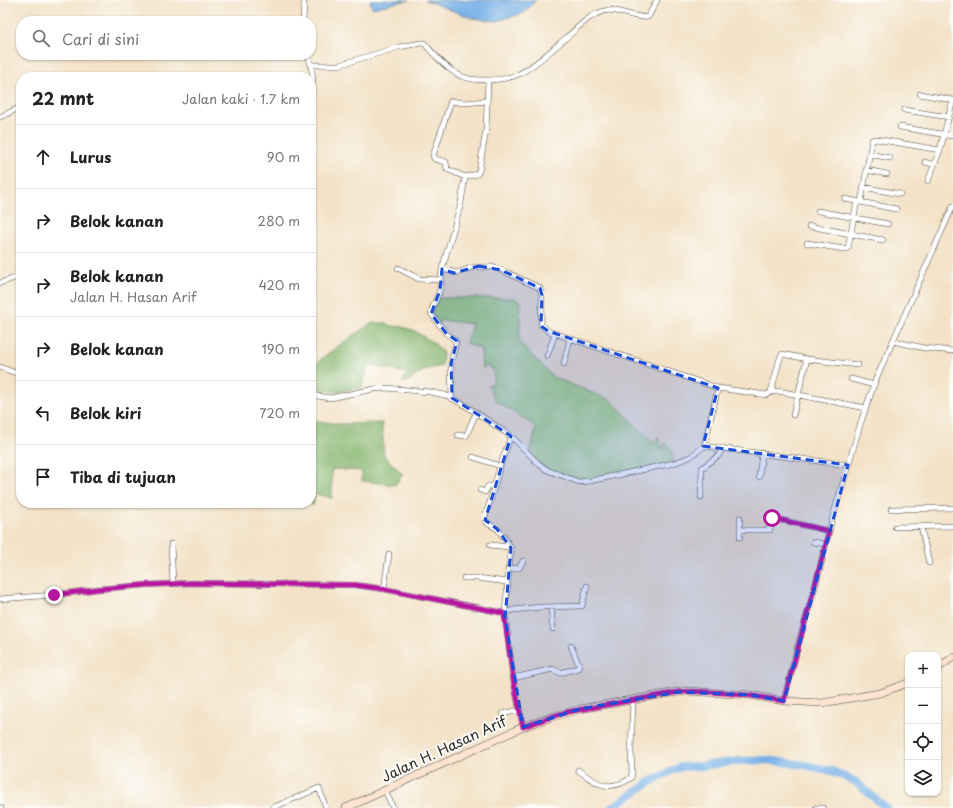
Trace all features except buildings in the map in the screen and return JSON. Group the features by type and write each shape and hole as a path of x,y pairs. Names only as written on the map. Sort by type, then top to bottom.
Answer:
{"main road":[{"path":"941,666 953,657"},
{"name":"Jalan H. Hasan Arif","path":"346,808 523,727 580,709 671,693 693,691 750,695 784,701 822,703 842,701 880,693 905,684"}],"street":[{"path":"311,65 339,65 399,47 424,43 442,64 457,74 464,78 488,80 518,74 543,57 587,19 596,14 606,10 612,10 635,17 648,17 657,0"},
{"path":"303,16 304,3"},
{"path":"310,60 312,72"},
{"path":"487,101 451,101 433,156 435,160 446,162 447,169 465,177 477,174 479,171 486,130 488,80"},
{"path":"920,94 953,100 940,150 928,181"},
{"path":"0,117 16,109"},
{"path":"904,110 949,117"},
{"path":"900,127 953,136"},
{"path":"807,243 846,249 848,248 854,218 864,187 872,141 876,139 940,150"},
{"path":"869,154 890,158"},
{"path":"925,162 934,165"},
{"path":"866,170 886,174"},
{"path":"452,398 451,364 456,341 446,333 431,312 439,294 442,269 461,204 465,177"},
{"path":"864,187 900,194"},
{"path":"845,199 896,209"},
{"path":"784,701 829,531 866,408 874,385 953,206"},
{"path":"818,211 888,224"},
{"path":"809,226 883,240"},
{"path":"442,269 456,273 474,267 492,267 501,270 540,288 542,293 541,325 545,329 555,334 718,388 766,395 771,392 778,391 866,408"},
{"path":"398,268 420,279 440,280"},
{"path":"0,283 16,278"},
{"path":"547,356 555,334"},
{"path":"564,364 570,339"},
{"path":"893,341 924,348 953,351"},
{"path":"771,392 781,354 858,366"},
{"path":"793,415 807,359"},
{"path":"0,367 16,373"},
{"path":"851,379 874,385"},
{"path":"316,396 330,398 386,388 430,392 452,398 511,436 543,467 576,481 583,482 674,463 690,457 704,446 718,388"},
{"path":"458,435 466,436 476,413"},
{"path":"511,436 500,466 485,520 489,526 497,529 510,547 504,613 513,678 523,727"},
{"path":"704,446 848,465"},
{"path":"700,497 702,468 718,456 723,448"},
{"path":"759,477 762,453"},
{"path":"473,457 500,466"},
{"path":"480,490 485,492 488,486 494,486"},
{"path":"891,509 953,508"},
{"path":"740,518 740,537"},
{"path":"740,530 770,530 772,518 829,531"},
{"path":"895,527 953,526"},
{"path":"921,527 930,563"},
{"path":"813,542 826,544"},
{"path":"171,544 173,584"},
{"path":"490,545 510,547"},
{"path":"384,589 389,554"},
{"path":"508,569 518,568 523,561"},
{"path":"464,578 507,582"},
{"path":"0,599 54,595 106,588 173,584 348,585 384,589 504,613 513,610 582,606 587,586"},
{"path":"551,607 553,629"},
{"path":"513,678 553,669 560,673 578,668 579,665 571,646"},
{"path":"578,770 594,782 601,785 610,786 624,783 631,778 632,701"},
{"path":"503,714 519,710"},
{"path":"272,808 318,788 326,808"},
{"path":"385,790 393,808"},
{"path":"816,808 823,808"}],"highlighted area":[{"path":"479,266 501,270 540,288 542,295 541,326 548,331 718,388 703,446 848,465 784,701 750,695 679,692 580,709 523,727 505,618 511,548 497,529 485,520 511,436 452,398 451,364 457,341 446,333 431,314 440,290 442,269 454,273"}],"green space":[{"path":"438,298 513,298 521,302 519,342 553,377 610,400 654,443 658,437 662,449 665,443 672,449 674,463 583,482 547,470 530,455 536,427 495,400 488,385 493,384 493,369 487,366 482,368 481,349 466,343 472,324 442,320 439,323 431,314"},
{"path":"372,323 387,323 392,326 403,327 415,331 435,344 443,353 442,366 424,370 410,381 402,383 407,373 368,365 362,388 335,392 316,388 316,364 338,346"},
{"path":"316,421 340,424 382,423 384,456 403,474 395,485 362,481 362,471 332,469 332,498 316,494"}],"water":[{"path":"370,0 409,0 372,8"},
{"path":"425,0 536,0 524,13 497,21 472,18"}],"waterway":[{"path":"611,808 655,779 680,767 766,760 805,765 832,771 856,782 886,808"}],"route":[{"path":"54,595 98,589 193,583 355,585 384,589 504,613 513,678 523,727 540,720 580,709 679,692 697,691 750,695 784,701 829,531 772,518"}]}
